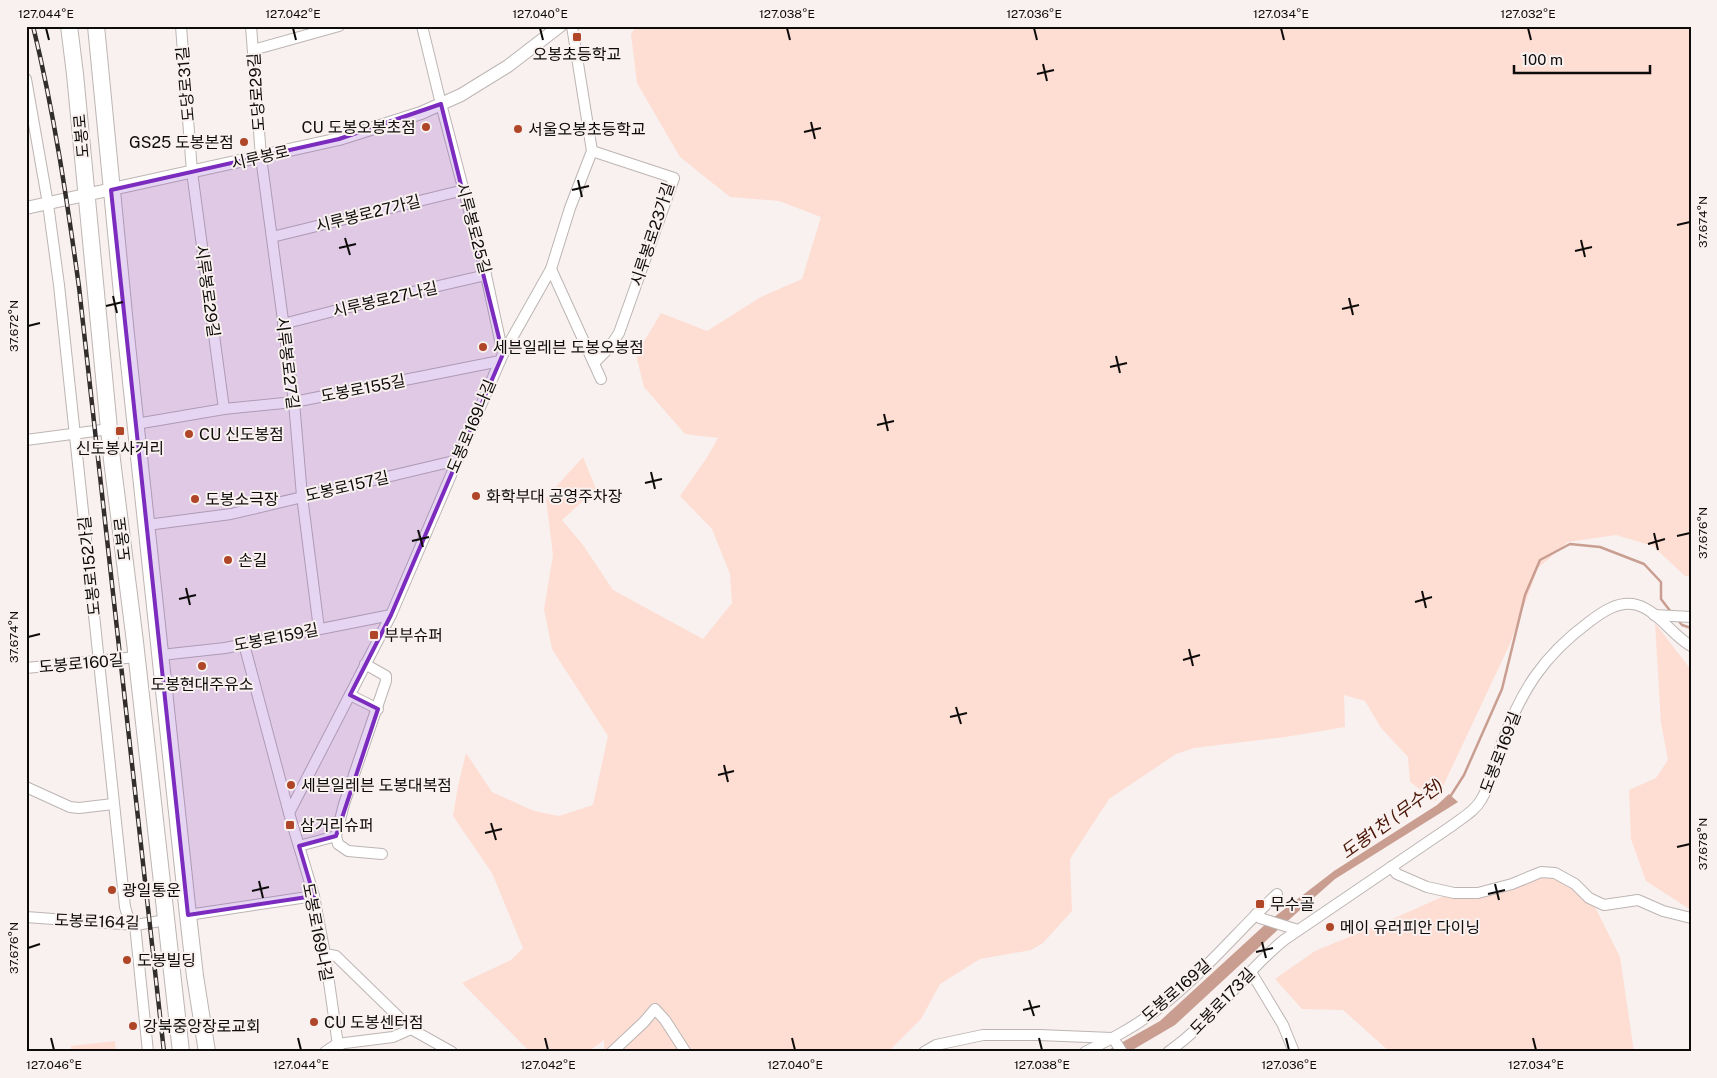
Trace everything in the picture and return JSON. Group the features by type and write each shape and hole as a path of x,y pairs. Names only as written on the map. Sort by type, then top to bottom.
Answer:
{"main road":[{"name":"도봉로","path":"69,26 110,428 181,1052"},
{"name":"도봉로","path":"96,26 111,190 188,915 207,1052"}],"street":[{"name":"도당로31길","path":"180,26 192,172"},
{"name":"도당로29길","path":"252,26 261,157"},
{"path":"253,50 339,26"},
{"name":"시루봉로25길","path":"422,26 440,104 486,275 501,357"},
{"name":"시루봉로","path":"26,208 339,139 420,113 461,95 508,66 560,26"},
{"path":"572,26 592,151"},
{"name":"도봉로152가길","path":"26,79 48,204 76,434 125,907 134,925 148,1052"},
{"name":"도봉로169나길","path":"289,813 391,614 501,357 551,269 570,208 592,151"},
{"name":"시루봉로23가길","path":"592,151 674,178 619,332 609,348 594,363"},
{"name":"시루봉로27길","path":"261,157 294,402 302,496 319,629"},
{"name":"시루봉로29길","path":"192,172 224,409"},
{"name":"시루봉로27가길","path":"272,237 464,190"},
{"path":"551,269 600,378"},
{"name":"시루봉로27나길","path":"283,324 486,275"},
{"name":"도봉로155길","path":"136,424 224,409 294,402 501,357"},
{"path":"26,440 110,428"},
{"name":"도봉로157길","path":"147,525 231,514 458,460"},
{"name":"도봉로169길","path":"1295,928 1391,867 1453,825 1478,805 1484,795 1504,737 1530,683 1539,669 1558,648 1602,612 1625,604 1642,607 1657,615 1672,632 1691,646"},
{"name":"도봉로159길","path":"161,655 244,644 391,614"},
{"path":"1657,615 1688,617"},
{"name":"도봉로169나길","path":"244,644 289,813 314,896 325,954 338,1048"},
{"name":"도봉로160길","path":"26,668 136,657"},
{"path":"366,664 386,676 386,681 344,804 336,836 338,844 348,851 382,854"},
{"path":"350,695 378,709"},
{"path":"26,788 70,807 79,808 113,804"},
{"path":"299,846 336,836"},
{"path":"1391,867 1397,874 1428,887 1454,893 1478,893 1512,884 1541,872 1555,873 1576,884 1589,898 1604,904 1638,900 1663,911 1691,918"},
{"name":"도봉로169길","path":"1085,1052 1114,1039 1166,1002 1258,916 1277,894"},
{"path":"188,915 314,896"},
{"path":"1258,916 1295,928"},
{"name":"도봉로164길","path":"26,917 134,925 167,920"},
{"name":"도봉로173길","path":"1168,1052 1200,1027 1295,928"},
{"path":"325,954 336,956 411,1029 452,1052"},
{"path":"1251,972 1283,1025 1294,1052"},
{"path":"612,1052 655,1009 665,1020 684,1051"},
{"path":"325,1052 392,1037 411,1029"},
{"path":"924,1052 936,1046 984,1035 1039,1035 1114,1039 1122,1052"}],"highlighted area":[{"path":"441,104 503,354 391,615 350,695 378,709 336,836 299,846 314,896 188,915 111,190 339,139"}],"shaded area":[{"path":"636,26 1003,26 1016,28 1018,26 1691,26 1691,576 1685,576 1653,546 1616,535 1568,542 1538,568 1509,646 1436,801 1410,782 1408,757 1381,728 1365,701 1344,695 1345,727 1285,737 1194,748 1176,754 1109,799 1070,859 1072,911 1043,943 1031,950 980,959 940,984 921,1019 888,1052 604,1052 604,1040 588,1052 530,1052 462,983 511,960 523,948 492,873 453,816 466,753 492,792 534,811 559,816 593,805 608,736 552,649 544,609 553,555 546,498 583,457 596,489 562,520 583,545 613,590 703,639 732,603 730,574 712,529 680,496 718,438 685,434 644,387 636,355 661,313 707,331 761,297 802,279 821,217 779,201 730,197 680,157 637,83 631,34"},
{"path":"1655,623 1691,670 1691,910 1646,881 1631,839 1629,790 1656,778 1668,760 1661,723"},
{"path":"1449,794 1458,802 1335,879 1175,1025 1129,1052 1105,1052 1160,1021 1269,921 1334,871 1437,805"},
{"path":"1540,871 1570,881 1596,909 1620,957 1634,1052 1390,1052 1343,1010 1302,1009 1275,979 1315,951 1444,896 1495,886"},
{"path":"115,1041 116,1052 71,1052 71,1046"}],"waterway":[{"name":"도봉1천 (무수천)","path":"1450,797 1464,775 1502,689 1525,595 1540,560 1570,544 1600,547 1644,564 1661,582 1661,599 1671,612"},
{"name":"도봉1천 (무수천)","path":"1678,620 1682,625 1691,628"}],"railway":[{"path":"33,26 54,123 79,287 164,1052"}],"place":[{"name":"오봉초등학교","path":"577,37"},
{"name":"CU 도봉오봉초점","path":"426,127"},
{"name":"서울오봉초등학교","path":"518,129"},
{"name":"GS25 도봉본점","path":"244,142"},
{"name":"세븐일레븐 도봉오봉점","path":"483,347"},
{"name":"신도봉사거리","path":"120,431"},
{"name":"CU 신도봉점","path":"189,434"},
{"name":"화학부대 공영주차장","path":"476,496"},
{"name":"도봉소극장","path":"195,499"},
{"name":"손길","path":"228,560"},
{"name":"부부슈퍼","path":"374,635"},
{"name":"도봉현대주유소","path":"202,666"},
{"name":"세븐일레븐 도봉대복점","path":"291,785"},
{"name":"삼거리슈퍼","path":"290,825"},
{"name":"광일통운","path":"112,890"},
{"name":"무수골","path":"1260,904"},
{"name":"메이 유러피안 다이닝","path":"1330,927"},
{"name":"도봉빌딩","path":"127,960"},
{"name":"CU 도봉센터점","path":"314,1022"},
{"name":"강북중앙장로교회","path":"133,1026"}]}
